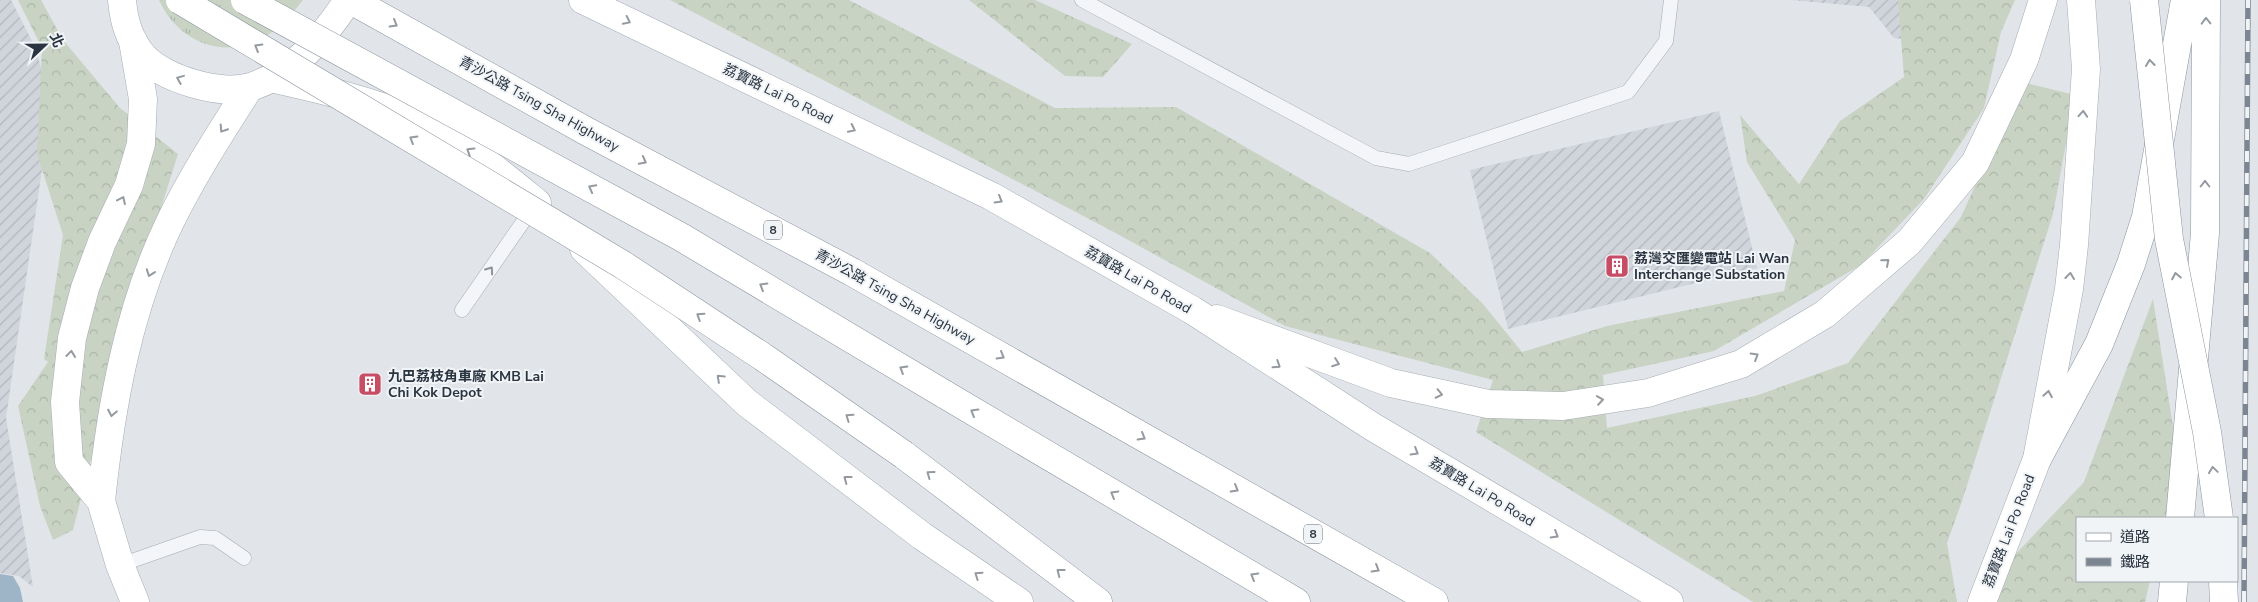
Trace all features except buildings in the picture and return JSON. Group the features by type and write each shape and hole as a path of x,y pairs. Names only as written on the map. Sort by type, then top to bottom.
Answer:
{"main road":[{"path":"180,0 623,266 763,357 968,501 1098,602"},
{"path":"245,0 681,237 1296,602"},
{"path":"101,501 109,430 122,365 151,269 170,223 200,164 260,83 303,57 331,26 350,0"},
{"name":"青沙公路 Tsing Sha Highway","path":"350,0 586,131 852,272 1434,602"},
{"name":"荔寶路 Lai Po Road","path":"583,0 991,196 1192,310 1373,428 1669,602"},
{"path":"1192,310 1391,383 1488,404 1563,406 1648,393 1741,364 1825,314 1909,242 1975,163 2024,60 2042,0"},
{"path":"2037,459 2069,289 2074,245 2086,69 2081,0"},
{"path":"2144,0 2169,239 2208,432 2219,517"},
{"path":"2037,459 2098,344 2128,273 2146,217 2185,0"},
{"path":"2180,517 2205,232 2206,0"},
{"path":"122,16 145,58 171,75 188,82 225,90 260,83 355,97 416,120 474,153 536,203 747,402 922,536 1019,602"},
{"path":"122,16 143,99 140,144 129,185 102,242 85,288 72,338 65,402 69,462 101,501 120,565 135,602"},
{"name":"荔寶路 Lai Po Road","path":"1982,602 2037,459"},
{"path":"2172,602 2174,582"},
{"path":"2223,582 2224,602"}],"lane":[{"path":"1082,0 1376,158 1409,164 1628,92 1666,41 1671,0"},
{"path":"462,310 536,203"},
{"path":"120,565 200,537 215,538 244,558"}],"shaded area":[{"path":"0,0 11,0 36,49 51,107 6,418 33,587 19,576 0,573"},
{"path":"1791,0 1948,0 1945,44 1894,38 1869,7"},
{"name":"荔灣交匯變電站 Lai Wan Interchange Substation","path":"1719,111 1757,268 1508,329 1470,170"}],"green space":[{"path":"18,0 41,0 63,40 120,108 178,154 122,341 73,530 53,540 40,506 18,406 48,362 44,359 63,235 37,154 42,48"},
{"path":"159,0 303,0 284,22 267,36 246,45 230,47 215,46 201,42 188,35 167,14"},
{"path":"670,0 849,0 1055,108 1176,107 1430,253 1483,304 1522,352 1607,326 1784,291 1795,240 1747,162 1740,115 1799,184 1840,121 1904,77 1898,0 2015,0 2001,32 1984,108 1924,199 1861,265 1714,351 1603,375 1607,428 1755,396 1848,363 1961,217 2022,82 2075,95 2053,214 1947,543 1957,602 1753,602 1476,432 1493,380 1285,326 1110,230"},
{"path":"969,0 1035,0 1132,44 1103,77 1065,76"},
{"path":"2153,299 2179,465 2166,517 2076,517 2076,582 2150,582 2145,602 1970,602 2084,482"}],"water":[{"path":"0,574 13,576 20,588 23,602 0,602"}],"railway":[{"path":"2244,602 2248,0"}],"place":[{"name":"荔灣交匯變電站 Lai Wan Interchange Substation","path":"1617,266"},
{"name":"九巴荔枝角車廠 KMB Lai Chi Kok Depot","path":"370,384"}]}
